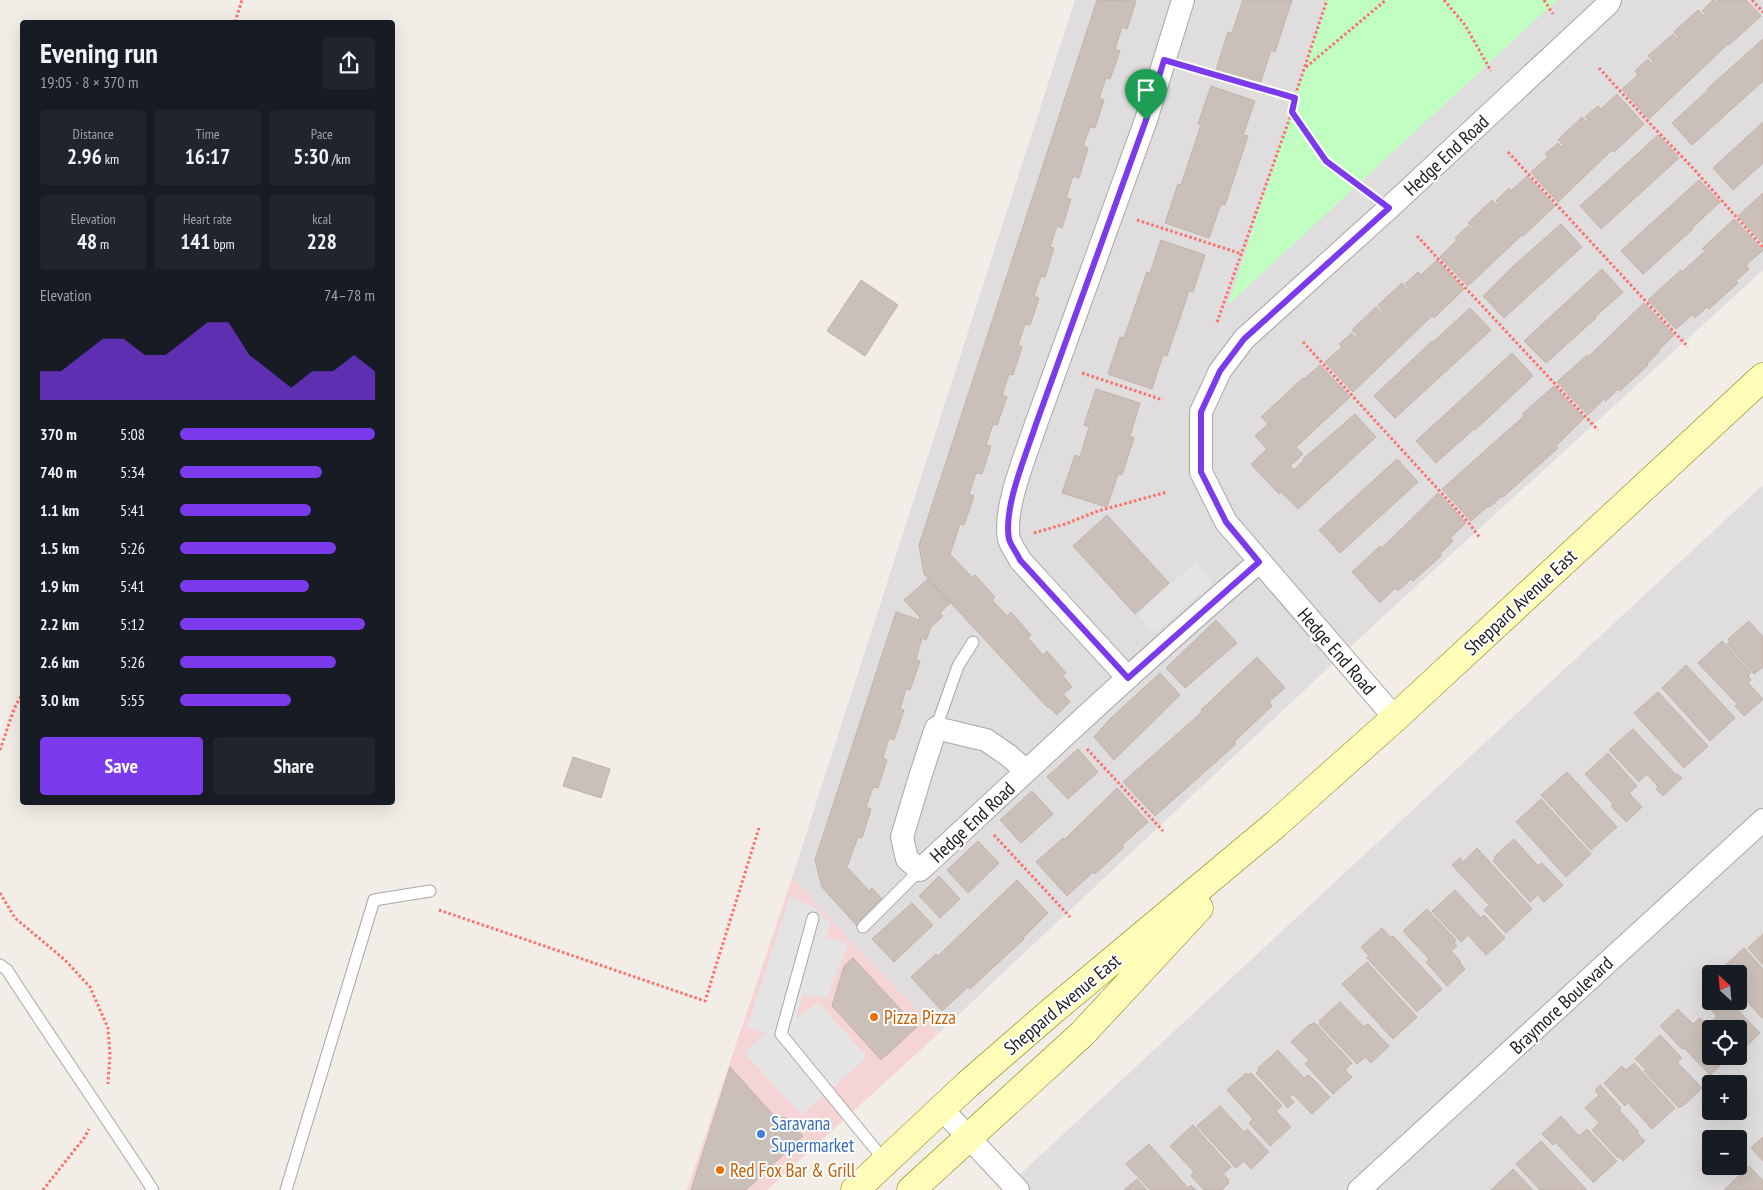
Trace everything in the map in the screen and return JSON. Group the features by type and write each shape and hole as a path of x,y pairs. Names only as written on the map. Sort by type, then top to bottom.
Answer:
{"main road":[{"name":"Sheppard Avenue East","path":"854,1190 941,1108 1052,1011 1276,824 1395,718 1763,377"},
{"name":"Sheppard Avenue East","path":"911,1190 1082,1034 1276,824"}],"street":[{"path":"1128,678 1020,560 1010,541 1007,519 1028,448 1146,120 1183,0"},
{"name":"Hedge End Road","path":"1395,718 1226,522 1201,472 1201,412 1220,371 1244,339 1389,208 1568,42 1610,0"},
{"name":"Hedge End Road","path":"1026,771 986,740 936,728 902,837 907,859 920,870 1128,678 1259,562"},
{"name":"Braymore Boulevard","path":"1359,1190 1763,820"},
{"path":"941,1108 1018,1190"}],"lane":[{"name":"Hedge End Road","path":"936,728 958,666 973,642"},
{"path":"863,927 920,870"},
{"path":"286,1190 374,900 430,890"},
{"path":"813,918 781,1034 885,1161"},
{"path":"0,965 7,970 62,1056 100,1109 153,1190"}],"path":[{"path":"236,20 242,0"},
{"path":"1218,322 1292,112 1327,0"},
{"path":"1305,68 1386,0"},
{"path":"1444,0 1465,25 1491,71"},
{"path":"1544,0 1553,14"},
{"path":"1752,0 1763,12"},
{"path":"1164,60 1295,98"},
{"path":"1598,68 1691,166 1763,247"},
{"path":"1292,112 1326,161 1389,208"},
{"path":"1508,152 1688,347"},
{"path":"1112,213 1242,254"},
{"path":"1416,236 1598,430"},
{"path":"1303,342 1468,522 1480,538"},
{"path":"1058,365 1163,400"},
{"path":"1029,534 1065,524 1098,511 1167,492"},
{"path":"0,750 14,709 20,698"},
{"path":"1082,743 1163,831"},
{"path":"398,896 704,1001 759,828"},
{"path":"989,829 1070,917"}],"shaded area":[{"path":"1075,0 1763,0 1763,270 1377,622 939,1033 792,878"},
{"path":"1763,485 1763,1190 1003,1190"},
{"path":"1196,562 1213,582 1154,633 1137,614"},
{"path":"792,878 939,1033 767,1190 687,1190"},
{"path":"790,896 815,908 831,923 826,937 848,944 827,997 803,995 796,1019 818,1002 867,1057 802,1115 744,1053 766,1033 747,1028"}],"green space":[{"path":"1327,0 1557,0 1228,305"}],"building":[{"path":"1097,0 1136,1 1127,29 1122,27 1115,49 1120,51 1110,79 1106,78 1099,98 1104,100 1095,128 1090,127 1083,146 1088,148 1079,178 1073,176 1066,198 1071,199 1062,228 1057,226 1050,247 1054,248 1045,277 1041,276 1034,296 1039,298 1030,325 1025,324 1018,345 1022,347 1013,375 1009,374 1002,395 1007,397 997,425 993,424 986,445 991,446 982,474 976,473 969,494 974,496 964,525 960,524 950,554 972,577 975,575 995,597 992,600 1007,616 1011,612 1031,635 1028,638 1043,655 1047,651 1066,673 1063,676 1072,687 1063,694 1070,702 1057,715 1048,708 924,574 919,545"},
{"path":"1243,0 1292,0 1275,52 1271,50 1260,84 1216,70 1228,32 1232,33"},
{"path":"1713,0 1717,2 1718,0 1746,0 1761,16 1728,44 1649,119 1622,89 1638,75 1635,71 1648,59 1651,63 1653,61 1648,56 1673,34 1677,39 1679,38 1674,32 1698,10 1703,16 1705,14 1702,11"},
{"path":"1763,39 1763,81 1692,145 1672,123"},
{"path":"1211,86 1255,101 1243,135 1248,136 1225,205 1221,204 1209,238 1165,223 1178,184 1181,185 1201,125 1198,124"},
{"path":"1617,94 1644,124 1614,152 1612,150 1558,202 1531,172 1548,157 1545,154 1558,143 1561,147 1563,145 1558,140 1582,117 1586,122 1588,120 1585,117 1598,106 1601,109"},
{"path":"1763,122 1763,163 1733,190 1713,168"},
{"path":"1658,135 1679,158 1601,229 1580,206"},
{"path":"1527,176 1555,206 1468,286 1440,257 1457,240 1455,238 1468,226 1471,229 1473,228 1468,223 1492,200 1497,205 1499,204 1496,201 1509,188 1511,191"},
{"path":"1699,180 1720,202 1643,274 1621,251"},
{"path":"1763,193 1763,243 1738,216"},
{"path":"1734,219 1763,250 1746,265 1749,269 1736,281 1738,283 1709,309 1707,307 1695,318 1692,315 1676,329 1648,300 1705,251 1702,249"},
{"path":"1561,224 1582,247 1504,318 1483,296 1510,269"},
{"path":"1161,240 1205,255 1193,292 1189,291 1167,356 1163,355 1152,389 1108,374 1120,337 1124,338 1147,272 1150,273"},
{"path":"1437,260 1464,289 1434,318 1432,316 1353,392 1325,362 1342,347 1339,344 1352,333 1355,337 1357,335 1352,330 1376,307 1383,312 1378,305 1402,283 1407,289 1409,288 1405,284 1418,272 1421,275"},
{"path":"1602,269 1623,292 1546,363 1524,341"},
{"path":"861,280 898,305 865,356 827,331"},
{"path":"1644,303 1674,335 1658,351 1648,365 1620,391 1618,389 1606,401 1604,399 1588,415 1557,382 1587,355 1588,357"},
{"path":"1470,308 1491,330 1395,418 1374,396"},
{"path":"1512,353 1533,376 1436,463 1416,441"},
{"path":"1320,365 1350,397 1296,447 1303,454 1290,466 1294,470 1303,459 1355,414 1376,437 1298,509 1281,492 1279,494 1251,464 1267,449 1255,436 1268,424 1261,417"},
{"path":"1554,386 1584,418 1556,446 1558,448 1503,497 1490,507 1488,506 1471,521 1442,489 1524,416 1522,414"},
{"path":"1096,389 1140,403 1130,436 1134,438 1122,475 1118,474 1107,507 1062,493 1075,455 1080,457 1089,427 1084,425"},
{"path":"1397,459 1418,482 1340,553 1319,530"},
{"path":"1438,493 1466,523 1450,538 1453,541 1440,554 1441,556 1413,581 1411,579 1398,591 1395,588 1380,603 1352,572 1380,546 1382,548"},
{"path":"1107,515 1169,583 1135,614 1073,546"},
{"path":"928,579 950,603 940,613 943,616 931,627 926,640 922,638 916,659 920,661 910,690 906,689 900,709 904,710 894,740 889,738 883,758 887,760 878,788 873,787 866,807 871,809 862,838 858,837 847,867 869,891 872,888 884,901 857,926 822,887 815,860 896,612 919,620 920,617 904,600"},
{"path":"1216,620 1237,643 1185,688 1166,668"},
{"path":"1749,621 1763,637 1763,667 1754,674 1727,644 1730,642 1728,639"},
{"path":"1722,641 1751,673 1748,676 1751,680 1748,683 1763,699 1744,716 1735,706 1737,704 1698,663"},
{"path":"1257,657 1285,688 1269,702 1272,706 1234,742 1236,744 1155,816 1123,782 1202,712 1201,710"},
{"path":"1686,665 1735,718 1710,741 1662,688"},
{"path":"1160,673 1180,695 1114,760 1094,737 1111,718"},
{"path":"1658,692 1708,746 1684,768 1634,713"},
{"path":"1633,729 1676,775 1682,778 1663,796 1656,789 1658,787 1647,774 1639,782 1609,750"},
{"path":"1078,749 1098,772 1068,799 1047,777"},
{"path":"1608,753 1637,786 1629,793 1642,807 1626,822 1611,806 1613,804 1585,774"},
{"path":"573,757 610,769 601,798 563,786"},
{"path":"1567,772 1617,827 1591,850 1541,795"},
{"path":"1117,788 1148,822 1122,845 1124,847 1095,874 1093,872 1067,896 1036,862 1063,838 1064,840"},
{"path":"1032,791 1053,814 1021,843 1000,820"},
{"path":"1541,799 1591,854 1566,877 1516,822"},
{"path":"1514,839 1538,866 1542,863 1563,885 1544,902 1538,895 1530,902 1493,861 1494,857"},
{"path":"978,841 999,863 968,893 947,870"},
{"path":"1477,848 1532,909 1506,933 1484,910 1489,905 1452,865 1460,858 1463,862"},
{"path":"939,876 960,899 940,918 919,896"},
{"path":"1017,880 1048,913 1024,939 970,989 968,987 942,1011 911,977 936,954 938,956"},
{"path":"1455,890 1481,918 1484,915 1505,938 1486,955 1468,935 1461,942 1432,911"},
{"path":"912,903 933,925 894,962 872,939"},
{"path":"1427,909 1456,940 1454,943 1457,946 1451,951 1465,969 1447,986 1426,962 1429,959 1403,931"},
{"path":"1382,928 1391,938 1393,936 1442,989 1417,1012 1367,958 1369,956 1361,947"},
{"path":"1763,934 1763,965 1748,948"},
{"path":"1744,948 1763,969 1763,1019 1748,1003 1748,965 1726,965"},
{"name":"Pizza Pizza","path":"853,958 917,1027 881,1060 832,1006 844,966"},
{"path":"1367,962 1417,1017 1393,1039 1342,984"},
{"path":"1340,1002 1364,1027 1368,1024 1389,1046 1371,1063 1365,1057 1357,1064 1319,1024 1321,1022 1319,1021"},
{"path":"1678,1009 1693,1024 1700,1018 1702,1020 1702,1065 1721,1065 1710,1075 1660,1026"},
{"path":"1711,1010 1738,1010 1760,1033 1747,1046 1747,1020 1713,1020 1717,1016"},
{"path":"1314,1022 1352,1063 1345,1070 1352,1077 1333,1094 1305,1064 1309,1060 1291,1042"},
{"path":"1660,1035 1682,1058 1677,1062 1702,1088 1679,1108 1635,1059"},
{"path":"1278,1050 1304,1078 1309,1075 1330,1097 1312,1114 1293,1094 1289,1098 1294,1102 1288,1108 1256,1073 1259,1070 1258,1068"},
{"path":"1634,1063 1675,1108 1652,1129 1628,1103 1625,1106 1604,1083 1622,1066 1626,1070"},
{"path":"730,1067 777,1119 785,1117 803,1136 746,1190 691,1190"},
{"path":"1246,1073 1248,1075 1251,1073 1282,1106 1276,1111 1291,1127 1270,1146 1249,1123 1253,1119 1227,1090"},
{"path":"1600,1085 1621,1108 1619,1110 1645,1141 1623,1161 1592,1130 1599,1123 1585,1108 1599,1095 1595,1090"},
{"path":"1220,1106 1244,1132 1247,1129 1269,1152 1251,1169 1244,1161 1236,1168 1197,1126"},
{"path":"1561,1116 1579,1136 1587,1129 1617,1161 1594,1182 1555,1142 1553,1145 1542,1134"},
{"path":"1193,1125 1231,1167 1223,1174 1229,1180 1227,1182 1229,1183 1222,1190 1204,1190 1191,1176 1194,1172 1170,1146"},
{"path":"1763,1137 1763,1161 1751,1148"},
{"path":"1541,1141 1587,1190 1540,1190 1516,1164"},
{"path":"1149,1144 1188,1188 1191,1185 1196,1190 1150,1190 1126,1164"},
{"path":"1749,1166 1763,1181 1763,1190 1724,1190 1740,1175 1747,1175 1747,1168"},
{"path":"1513,1169 1533,1190 1491,1190"},
{"path":"1137,1179 1147,1190 1124,1190"}],"place":[{"name":"Pizza Pizza","path":"874,1017"},
{"name":"Saravana Supermarket","path":"761,1134"},
{"name":"Red Fox Bar & Grill","path":"720,1170"}],"route":[{"path":"1164,60 1295,98 1292,112 1326,161 1389,208 1244,339 1220,371 1201,412 1201,472 1226,522 1259,562 1128,678 1020,560 1010,541 1007,519 1036,424 1146,120 1164,60"}]}
